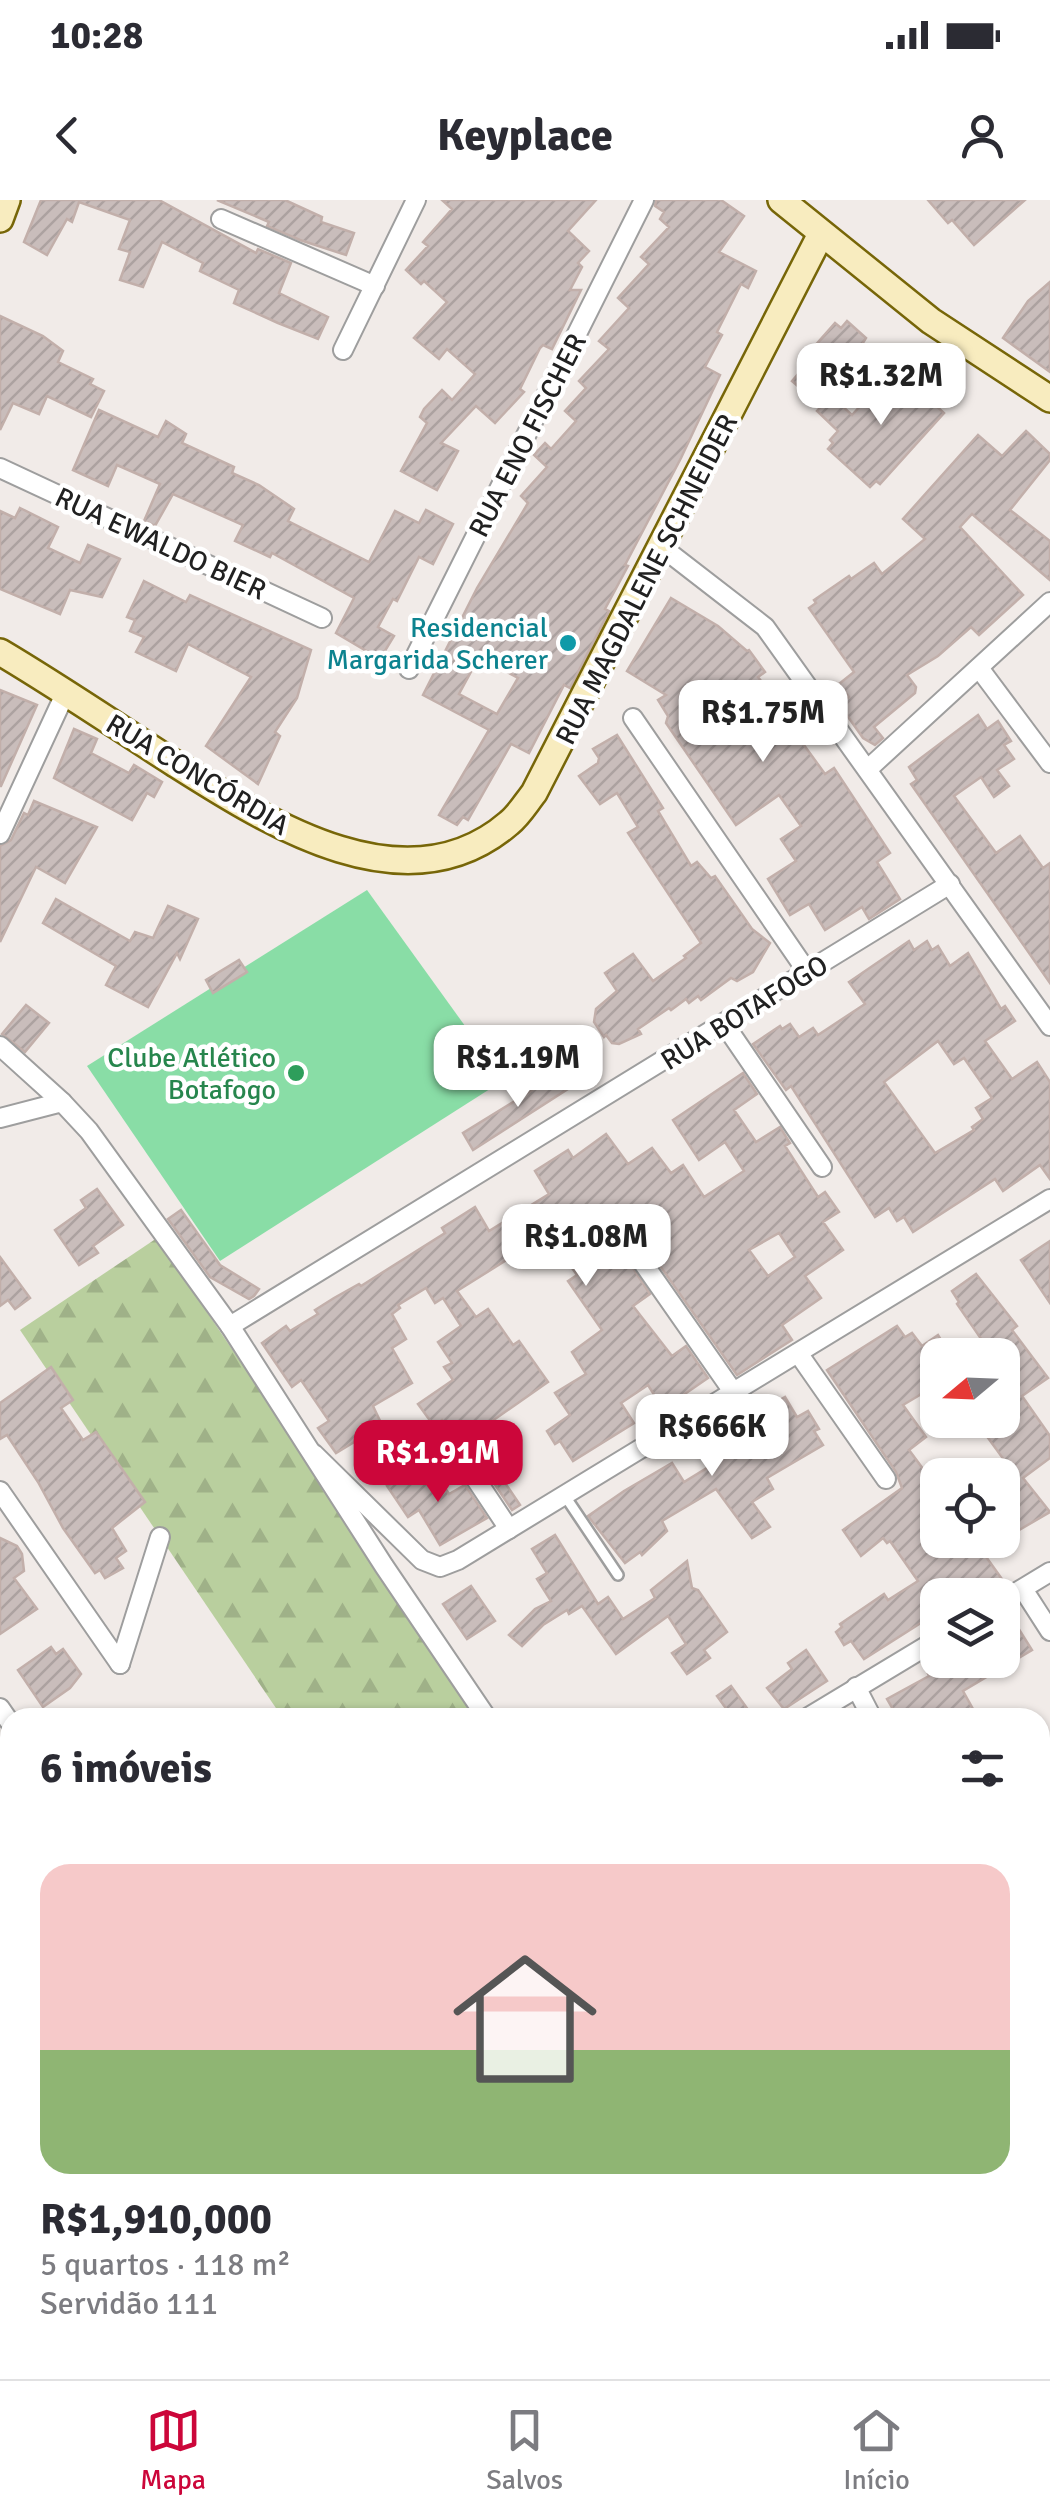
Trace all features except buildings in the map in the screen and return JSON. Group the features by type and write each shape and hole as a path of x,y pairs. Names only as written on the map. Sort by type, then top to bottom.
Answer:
{"main road":[{"path":"0,219 8,200"},
{"path":"781,200 931,320 1050,399"},
{"name":"RUA MAGDALENE SCHNEIDER","path":"411,860 442,856 479,843 510,822 534,793 822,234"},
{"name":"RUA CONCÓRDIA","path":"0,652 279,826 360,855 411,860"}],"street":[{"path":"342,350 416,200"},
{"name":"RUA ENO FISCHER","path":"409,669 644,200"},
{"path":"222,219 374,286"},
{"name":"RUA EWALDO BIER","path":"0,468 322,618"},
{"path":"662,548 764,628 950,884 1042,999 1050,1026"},
{"path":"868,768 1050,602"},
{"path":"979,668 1050,764"},
{"path":"0,834 66,694"},
{"path":"632,718 808,973"},
{"name":"RUA BOTAFOGO","path":"230,1326 950,884"},
{"path":"725,1024 822,1167"},
{"path":"0,1046 88,1130 230,1326 480,1708"},
{"path":"0,1118 62,1102"},
{"path":"314,1454 422,1560 440,1567 458,1560 1050,1199"},
{"path":"641,1260 734,1393"},
{"path":"798,1353 886,1479"},
{"path":"463,1460 509,1529"},
{"path":"0,1491 120,1664 160,1537"},
{"path":"1020,1591 1050,1572"},
{"path":"1023,1589 1050,1631"},
{"path":"823,1708 920,1650"},
{"path":"856,1687 867,1708"}],"lane":[{"path":"564,1494 618,1574"}],"green space":[{"name":"Clube Atlético Botafogo","path":"367,890 504,1080 220,1261 87,1066"},
{"path":"157,1238 474,1708 276,1708 20,1330"}],"place":[{"name":"Residencial Margarida Scherer","path":"568,643"},
{"name":"Clube Atlético Botafogo","path":"296,1073"}]}
